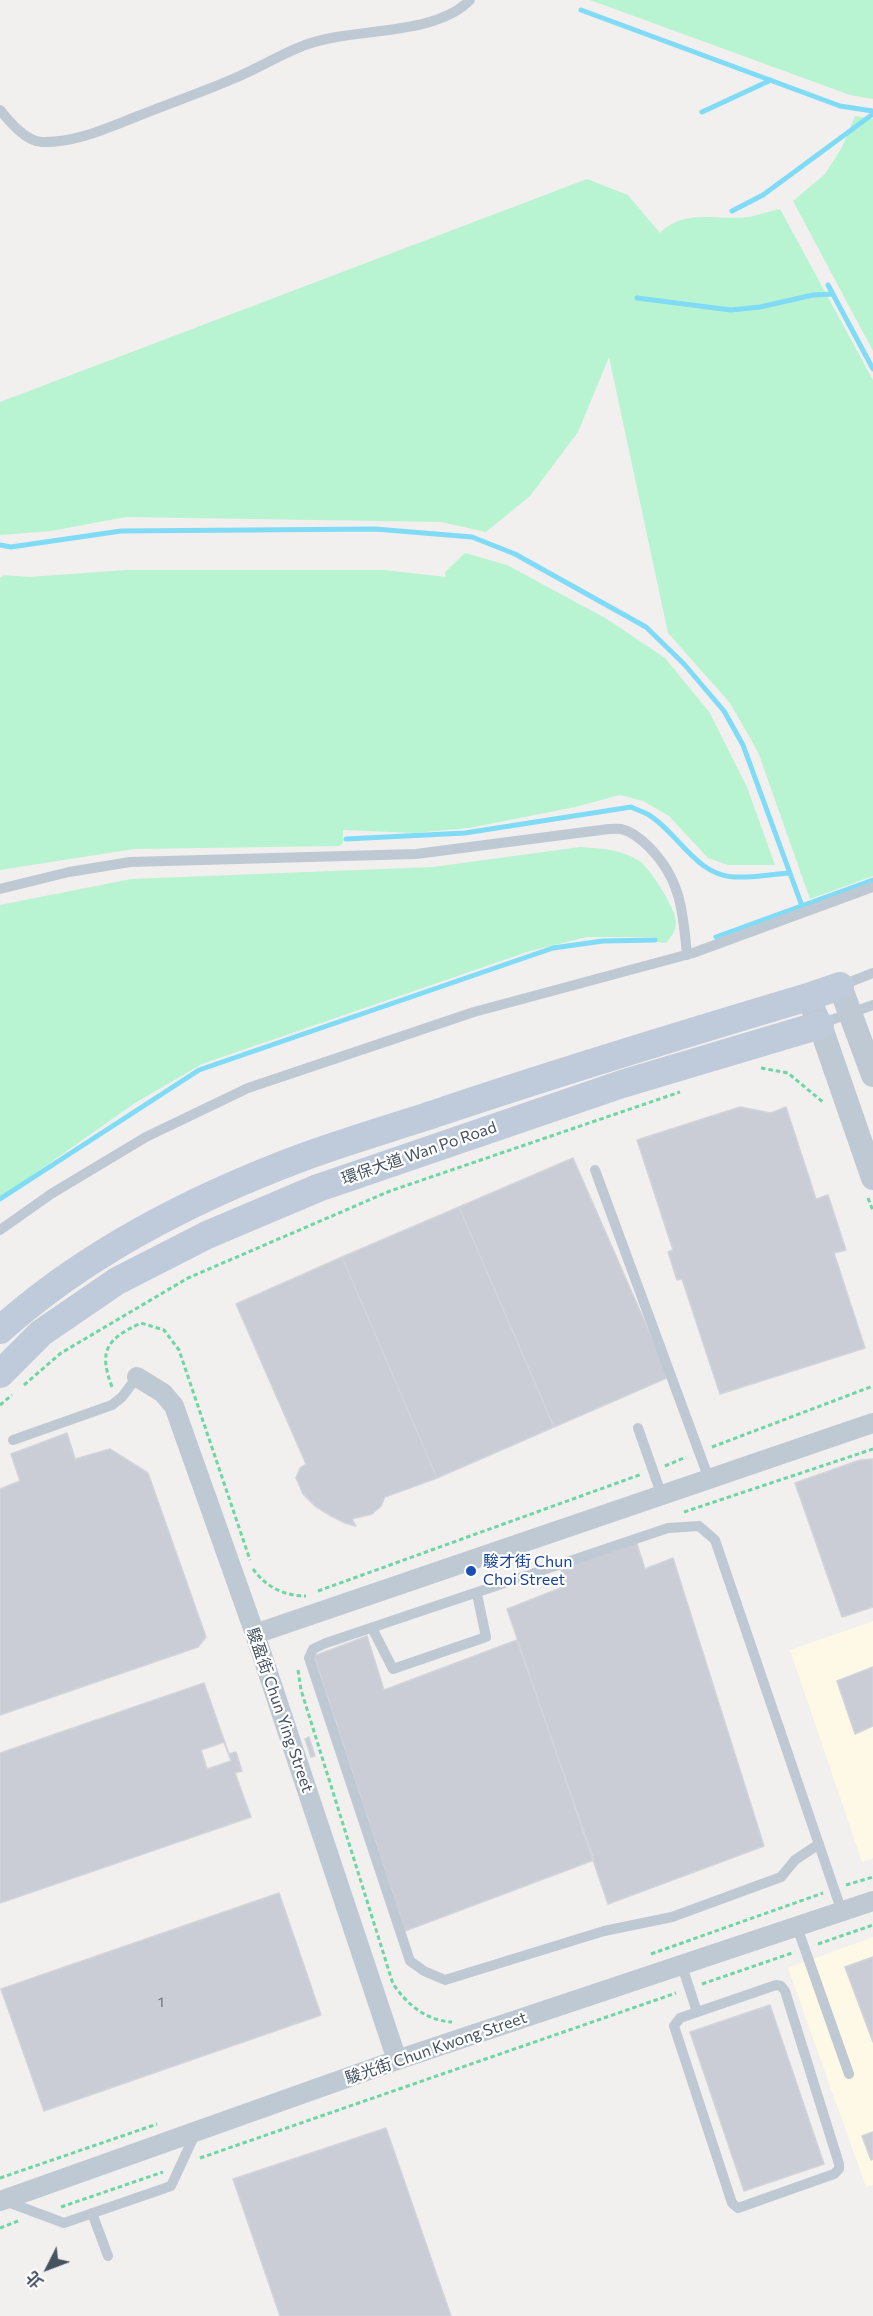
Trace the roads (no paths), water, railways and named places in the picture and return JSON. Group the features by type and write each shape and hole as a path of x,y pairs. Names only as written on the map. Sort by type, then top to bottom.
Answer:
{"main road":[{"name":"環保大道 Wan Po Road","path":"0,1329 97,1257 192,1204 306,1156 599,1059 840,986"},
{"name":"環保大道 Wan Po Road","path":"11,1385 40,1333 117,1281 217,1231 318,1188 622,1084 820,1025"}],"street":[{"path":"840,986 862,1009 873,1075"},
{"path":"808,997 820,1025 873,1178"},
{"name":"駿盈街 Chun Ying Street","path":"137,1377 163,1393 174,1406 255,1634 397,2060"},
{"path":"255,1634 873,1423"},
{"name":"駿光街 Chun Kwong Street","path":"1,2200 397,2060 873,1901"}],"lane":[{"path":"0,110 17,130 39,143 86,137 236,78 306,45 343,35 394,29 442,17 461,9 470,0"},
{"path":"0,889 69,872 130,862 416,854 593,831 622,830 641,839 657,855 675,881 684,915 687,955"},
{"path":"0,1230 51,1194 146,1137 248,1088 474,1012 687,955 873,887"},
{"name":"環保大道 Wan Po Road","path":"840,986 873,974"},
{"name":"環保大道 Wan Po Road","path":"820,1025 862,1009"},
{"path":"595,1170 709,1479"},
{"path":"13,1440 112,1405 122,1397 137,1377"},
{"path":"638,1428 662,1496"},
{"path":"819,1844 795,1860 781,1877 672,1917 604,1931 445,1980 424,1971 410,1961 309,1658 313,1649 372,1628 668,1528 699,1526 715,1540 842,1911"},
{"path":"372,1628 393,1669 486,1637 477,1594"},
{"path":"797,1927 849,2074"},
{"path":"682,1966 697,2012"},
{"path":"776,1985 781,1986 785,1991 839,2164 839,2169 834,2174 738,2208 735,2206 674,2026 680,2018 697,2012 776,1985"},
{"path":"1,2200 64,2223 171,2186 196,2131"},
{"path":"92,2213 108,2256"}],"waterway":[{"path":"581,10 840,106 873,111"},
{"path":"702,112 771,80"},
{"path":"732,211 763,195 873,114"},
{"path":"828,285 873,369"},
{"path":"637,298 731,310 760,307 813,295 833,294"},
{"path":"0,545 11,547 121,531 375,529 472,537 515,554 646,627 684,664 724,711 743,745 802,906"},
{"path":"346,839 465,833 631,807 649,815 698,861 721,874 741,877 790,873"},
{"path":"716,937 873,880"},
{"path":"0,1199 199,1070 553,948 603,941 655,940"}],"place":[{"name":"駿才街 Chun Choi Street","path":"471,1571"}]}
